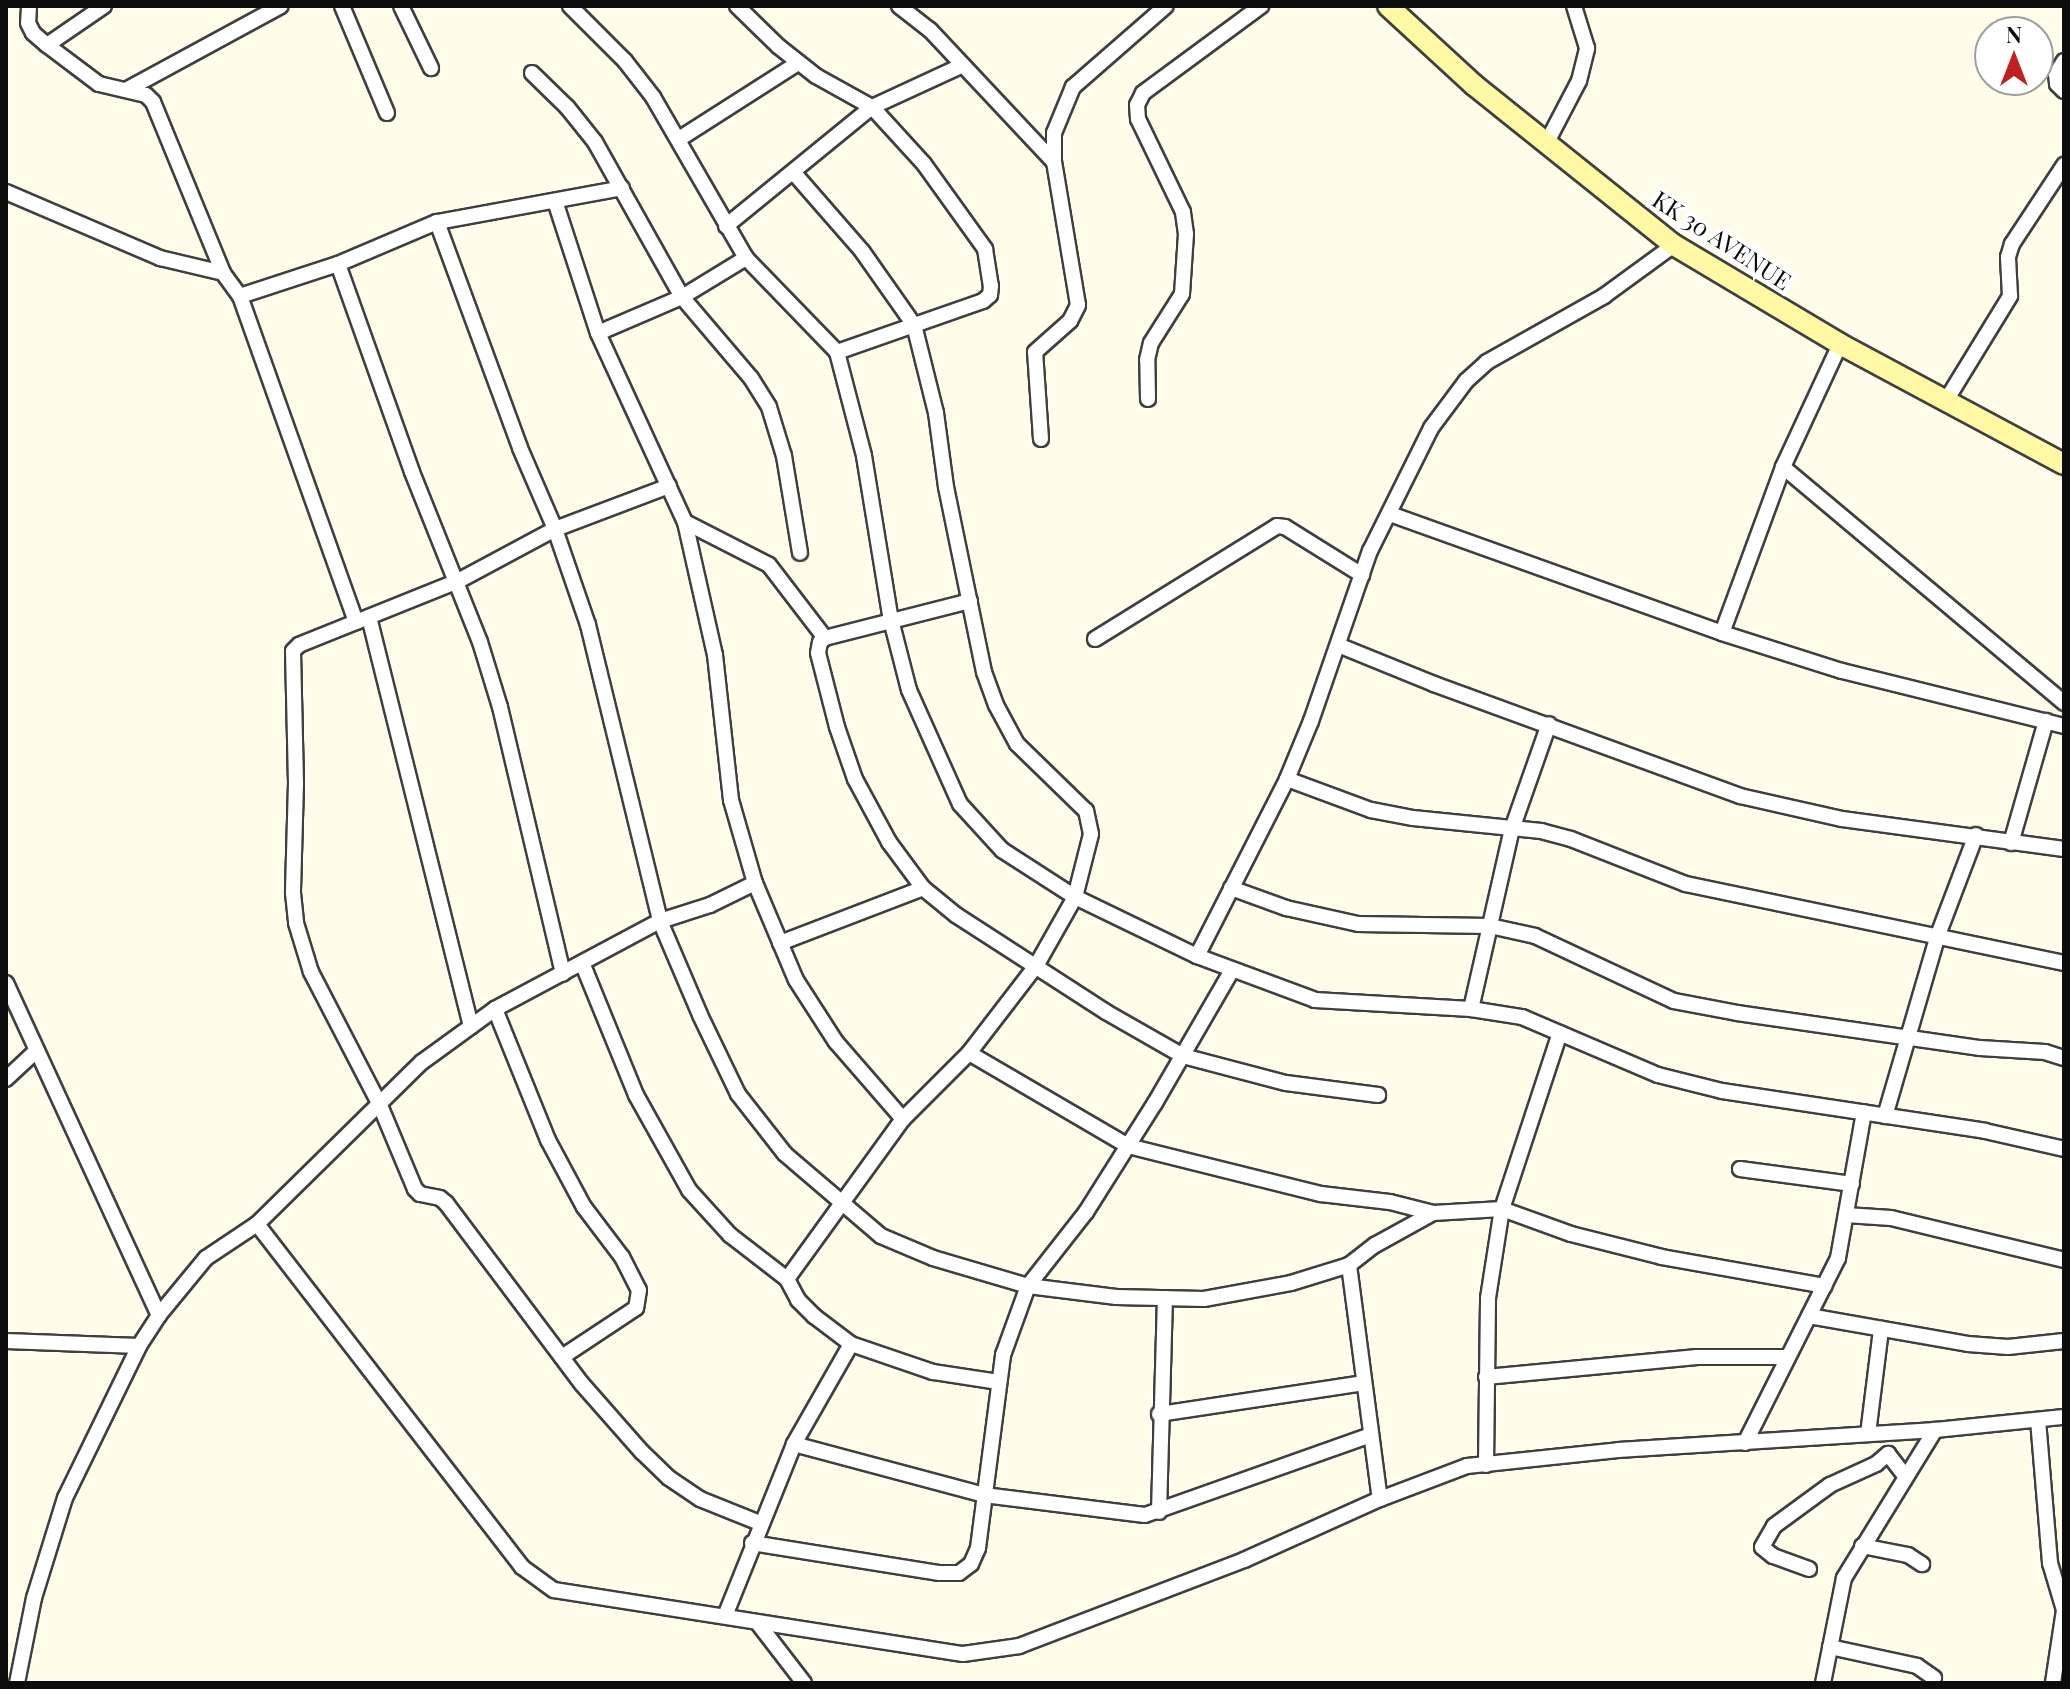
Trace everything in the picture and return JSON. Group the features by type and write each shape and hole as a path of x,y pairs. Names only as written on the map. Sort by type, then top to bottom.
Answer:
{"main road":[{"name":"KK 30 AVENUE","path":"1388,6 1546,144 1674,245 1840,344 2064,464"}],"street":[{"path":"29,6 28,23 33,33 47,45 99,84 146,95 153,102 223,273 240,296 362,619 471,1026"},
{"path":"47,45 104,6"},
{"path":"126,90 281,6"},
{"path":"342,6 387,113"},
{"path":"401,6 431,68"},
{"path":"570,6 625,61 653,97 746,258 837,352 864,456 891,620 909,690 960,804 1002,850 1075,897 1197,956 1231,972 1315,1000 1471,1009 1522,1017 1658,1075 1722,1091 1985,1131 2064,1149"},
{"path":"737,6 798,63 872,107 924,164 985,249 990,295 983,301 837,352"},
{"path":"899,6 930,30 1054,162"},
{"path":"1041,439 1035,352 1070,321 1078,305 1054,162 1054,133 1073,87 1166,6"},
{"path":"1148,399 1147,360 1151,343 1182,294 1186,234 1183,212 1138,119 1137,105 1143,93 1261,6"},
{"path":"1546,144 1579,81 1587,48 1574,6"},
{"path":"2064,61 2056,74 2057,84 2064,91"},
{"path":"679,139 798,63"},
{"path":"726,226 872,107 963,65"},
{"path":"532,73 567,107 595,142 682,297 751,378 769,407 784,456 800,553"},
{"path":"1947,399 2010,296 2008,257 2012,244 2064,165"},
{"path":"787,1279 903,1119 969,1053 1036,966 1075,897 1091,834 1086,811 1017,744 996,705 984,672 946,487 936,413 914,325 862,251 793,172"},
{"path":"240,296 338,264 437,222 622,188"},
{"path":"6,192 160,258 223,273"},
{"path":"555,201 598,333 685,522 715,655 731,800 755,883 796,980 836,1042 903,1119"},
{"path":"437,222 520,448 555,529 588,625 660,921 738,1094 785,1154 881,1236 933,1258 1028,1286 1116,1297 1204,1299 1291,1283 1349,1265 1375,1245 1433,1213"},
{"path":"1197,956 1287,779 1362,575 1418,450 1466,381 1503,350 1604,296 1674,245"},
{"path":"598,333 682,297 746,258"},
{"path":"338,264 412,472 458,581 500,707 563,974"},
{"path":"1722,633 1783,467 1840,344"},
{"path":"1783,467 2064,703"},
{"path":"669,486 555,529 458,581 299,645 290,661 296,783 293,893 296,923 311,972 379,1103 415,1189 420,1194 440,1198 446,1203 562,1357 632,1441 669,1478 700,1499 760,1523"},
{"path":"1390,514 1722,633 1842,671 2064,726"},
{"path":"685,522 769,565 825,638"},
{"path":"1095,639 1277,526 1285,527 1362,575"},
{"path":"970,601 825,638 820,642 818,653 837,727 855,779 889,842 923,888 956,915 1106,1012 1183,1056 1286,1083 1378,1095"},
{"path":"1338,645 1434,684 1740,796 1842,819 2064,849"},
{"path":"2011,843 2046,721"},
{"path":"1471,1009 1512,829 1549,724"},
{"path":"1287,779 1371,810 1571,839 1686,884 2064,963"},
{"path":"1885,1116 1938,935 1976,835"},
{"path":"17,1683 34,1598 65,1498 139,1346 159,1315 206,1258 257,1224 422,1062 495,1009 583,965 660,921 710,905 755,883"},
{"path":"780,943 923,888"},
{"path":"1231,888 1286,908 1358,924 1490,926 1535,936 1674,1001 1980,1048 2045,1052 2064,1058"},
{"path":"583,965 636,1095 689,1190 730,1235 787,1279 798,1300 851,1344 933,1372 998,1382"},
{"path":"752,1543 940,1573 959,1573 971,1564 978,1548 998,1382 1007,1341 1028,1286 1086,1212 1231,972"},
{"path":"6,983 159,1315"},
{"path":"495,1009 548,1140 584,1207 622,1257 639,1290 636,1308 562,1357"},
{"path":"1486,1465 1488,1298 1502,1209 1560,1033"},
{"path":"6,1079 37,1050"},
{"path":"969,1053 1128,1146 1321,1194 1390,1202 1433,1213 1502,1209 1571,1234 1662,1257 1824,1286"},
{"path":"1745,1443 1838,1258 1864,1112"},
{"path":"1740,1169 1852,1184"},
{"path":"1846,1215 1891,1218 2064,1260"},
{"path":"257,1224 522,1567 554,1590 907,1648 963,1654 989,1653 1019,1646 1244,1560 1449,1471 1618,1450 1935,1430 2064,1417"},
{"path":"1349,1265 1380,1499"},
{"path":"1159,1512 1159,1414 1165,1298"},
{"path":"1809,1316 1968,1344 2008,1347 2064,1341"},
{"path":"1868,1434 1881,1329"},
{"path":"6,1341 139,1346"},
{"path":"725,1616 794,1444 851,1344"},
{"path":"1486,1377 1697,1357 1787,1357"},
{"path":"1159,1414 1364,1383"},
{"path":"2038,1420 2050,1563 2064,1610 2053,1683"},
{"path":"1823,1683 1844,1578 1935,1430"},
{"path":"794,1444 984,1495 1131,1514 1159,1512 1371,1435"},
{"path":"1809,1569 1773,1556 1762,1547 1774,1526 1830,1485 1876,1464 1888,1454 1906,1477"},
{"path":"1862,1546 1908,1555 1922,1564"},
{"path":"757,1622 804,1683"},
{"path":"1830,1647 1917,1666 1934,1678"}]}
